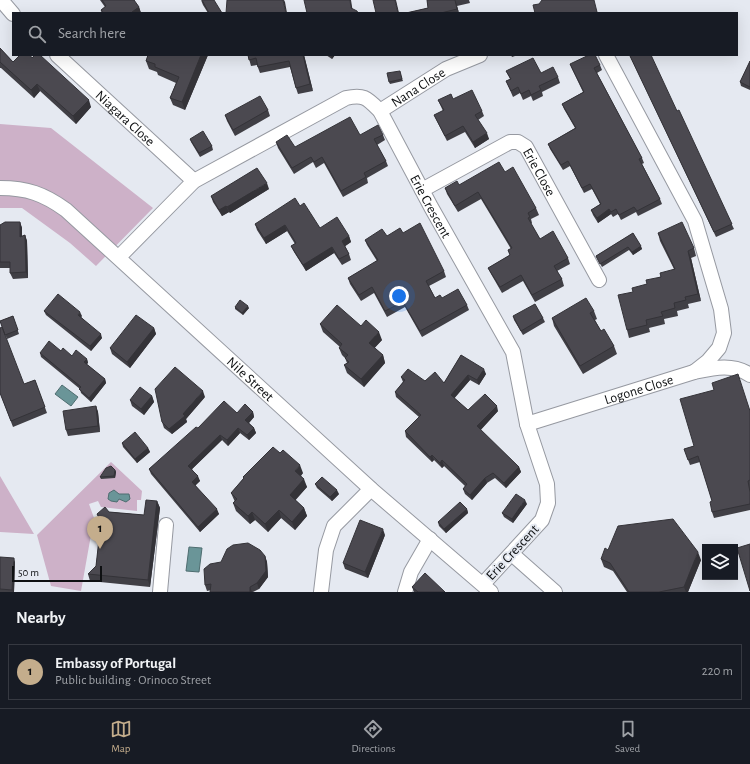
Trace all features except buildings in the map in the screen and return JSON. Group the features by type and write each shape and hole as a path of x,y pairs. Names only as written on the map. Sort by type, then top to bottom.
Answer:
{"street":[{"path":"1,0 12,13"},
{"name":"Niagara Close","path":"58,56 194,181"},
{"name":"Nana Close","path":"380,111 446,69 478,56"},
{"path":"607,56 695,220 721,309 724,333 719,348 694,372"},
{"name":"Erie Crescent","path":"119,257 194,181 346,98 357,96 368,98 380,111 422,190 513,352 527,424 547,484 548,503 542,520 512,554 487,588"},
{"name":"Erie Close","path":"422,190 510,142 518,142 526,147 598,280"},
{"name":"Nile Street","path":"0,188 28,190 49,197 66,210 371,489 487,588"},
{"name":"Logone Close","path":"527,424 694,372 717,367 733,367 750,374"},
{"path":"321,592 326,550 334,526 371,489"},
{"path":"160,592 166,525"},
{"path":"405,592 411,572 430,539"},
{"path":"512,554 555,592"}],"shaded area":[{"path":"0,124 51,128 153,208 96,266 70,243 22,208 0,208"},
{"path":"111,462 142,491 141,500 137,500 137,511 101,507 98,501 89,504 94,518 81,591 51,586 37,535"},
{"path":"0,476 34,534 0,532"}],"water":[{"path":"62,385 78,397 71,406 55,394"},
{"path":"114,490 119,494 129,494 130,499 126,502 119,499 117,502 111,501 108,499 109,493"},
{"path":"189,547 202,548 199,572 186,571"}],"place":[{"name":"Embassy of Portugal","path":"100,549"}]}
